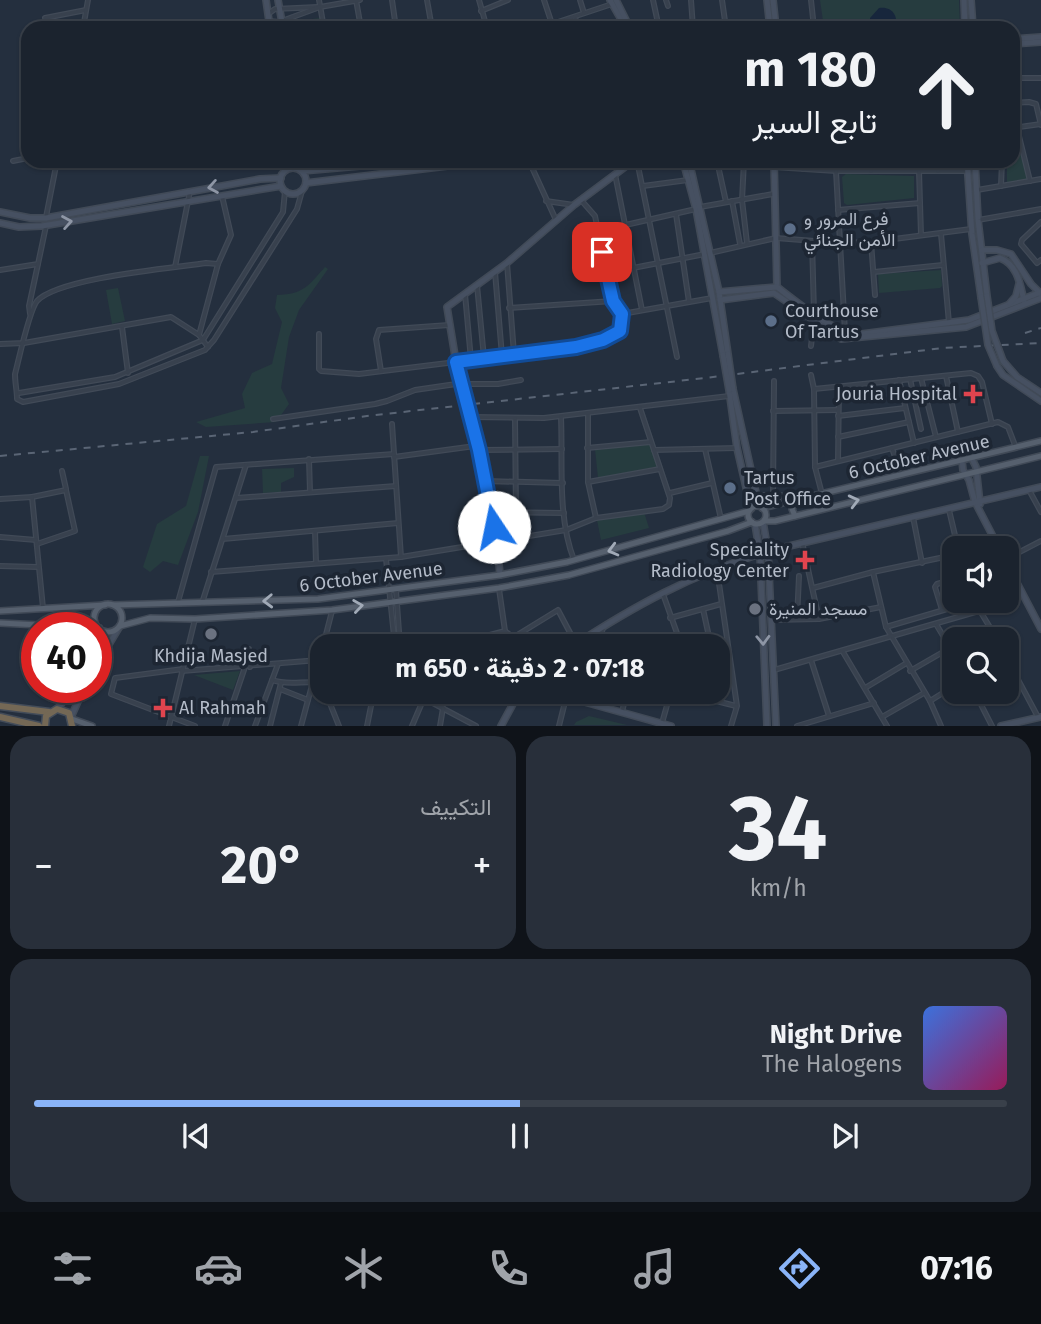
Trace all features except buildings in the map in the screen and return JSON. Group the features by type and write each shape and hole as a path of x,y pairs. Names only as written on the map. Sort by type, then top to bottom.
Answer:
{"highway":[{"path":"0,706 49,712 66,710 72,720"},
{"path":"44,726 49,712"},
{"path":"0,717 38,726"}],"main road":[{"path":"265,0 269,21"},
{"path":"278,0 282,21"},
{"path":"767,0 769,21"},
{"path":"773,0 775,21"},
{"path":"964,0 965,21"},
{"path":"971,0 972,21"},
{"path":"612,1 624,21"},
{"path":"1020,41 1041,37"},
{"path":"1020,42 1041,42"},
{"path":"306,183 302,191 291,194 283,188 281,178 287,170 328,168"},
{"path":"306,183 431,168"},
{"path":"687,168 698,208"},
{"path":"688,168 707,253 712,298 726,355"},
{"path":"774,168 776,290"},
{"path":"975,168 988,345 1003,375 1041,401"},
{"path":"500,575 497,542 485,481 464,385 456,362 447,307 507,263 580,200 622,169"},
{"path":"300,170 306,183"},
{"path":"967,171 976,265 996,347 1003,362 1017,377 1041,393"},
{"path":"0,212 46,218 260,178 281,178"},
{"path":"0,223 19,228 46,226 188,200 283,188"},
{"path":"720,300 776,290 841,339 966,327 1041,294 1031,284 1012,254 982,250"},
{"path":"707,253 719,292 737,448 750,510 748,517 753,523 760,555 766,726"},
{"path":"976,265 993,258 1006,260 1020,281 1024,302"},
{"path":"1006,307 1016,296 1020,281"},
{"path":"719,292 776,290 854,335 969,320 1024,302"},
{"path":"841,339 845,332"},
{"path":"730,392 755,496 766,514 763,521 768,551 776,726"},
{"name":"6 October Avenue","path":"761,507 1041,441"},
{"name":"6 October Avenue","path":"763,521 795,516 1041,456"},
{"path":"972,459 978,504"},
{"path":"962,461 993,536"},
{"path":"897,491 901,484 901,475"},
{"path":"768,551 978,504 1041,487"},
{"path":"755,496 796,500 792,509 795,516"},
{"path":"750,510 761,507"},
{"name":"6 October Avenue","path":"2,611 178,602 318,599 393,590 500,575 574,560 750,510"},
{"path":"721,519 728,531"},
{"path":"753,523 763,521"},
{"name":"6 October Avenue","path":"120,626 150,618 195,619 332,610 499,588 569,575 753,523"},
{"path":"591,634 663,592 716,568 760,555"},
{"path":"1019,588 1041,629"},
{"path":"98,612 109,605 121,614 120,626 112,639"},
{"path":"0,624 21,625"},
{"path":"112,632 120,626"},
{"path":"57,709 62,703"},
{"path":"78,703 72,720 92,726"},
{"path":"501,726 513,704"},
{"path":"592,704 671,726"},
{"path":"1001,726 1040,717"}],"street":[{"path":"84,21 88,0"},
{"path":"319,0 323,21"},
{"path":"269,21 272,10 280,8 320,7 357,0 360,21"},
{"path":"392,0 395,21"},
{"path":"428,0 431,21"},
{"path":"479,0 484,21"},
{"path":"481,11 508,0"},
{"path":"544,0 551,21"},
{"path":"580,0 584,13"},
{"path":"653,0 658,21"},
{"path":"666,0 668,6"},
{"path":"691,0 692,21"},
{"path":"722,0 725,21"},
{"path":"811,0 813,21"},
{"path":"561,21 612,1"},
{"path":"289,21 320,7"},
{"path":"46,18 86,10"},
{"path":"575,16 576,21"},
{"path":"1020,78 1041,78"},
{"path":"1020,103 1036,104 1041,125 1020,127"},
{"path":"1020,146 1030,181"},
{"path":"13,161 21,159"},
{"path":"46,218 56,168"},
{"path":"532,168 556,220"},
{"path":"637,168 677,357"},
{"path":"719,168 726,202"},
{"path":"744,168 742,200 747,243"},
{"path":"797,168 836,171 967,171"},
{"path":"1001,186 1002,168"},
{"path":"836,171 845,332"},
{"path":"919,172 921,236"},
{"path":"615,173 642,310"},
{"path":"975,191 1041,179"},
{"path":"643,186 688,180"},
{"path":"19,393 128,373 203,340 283,212 283,188"},
{"path":"175,267 190,191"},
{"path":"218,264 175,267 81,284 48,293 37,302 30,314 15,374 19,393 17,399 23,402 119,384 208,347 297,209 302,191"},
{"path":"598,231 773,194"},
{"path":"199,335 218,264 231,235 222,195"},
{"path":"318,334 321,371 359,374 576,347 603,340 620,331 622,314 613,301 595,216 580,200"},
{"path":"546,201 574,205"},
{"path":"732,201 740,244"},
{"path":"838,210 920,203"},
{"path":"978,220 1041,209"},
{"path":"676,214 689,302"},
{"path":"1041,222 1021,244 1037,263 1041,260"},
{"path":"30,314 29,306 46,226"},
{"path":"607,273 776,238 840,243 871,242 972,229"},
{"path":"941,234 949,323"},
{"path":"812,240 814,313"},
{"path":"871,242 875,295"},
{"path":"507,263 514,354"},
{"path":"0,270 38,264"},
{"path":"874,272 943,265"},
{"path":"495,272 502,356"},
{"path":"477,285 484,358"},
{"path":"465,294 471,360"},
{"path":"622,314 712,298"},
{"path":"509,308 613,301"},
{"path":"0,344 24,343 171,317 199,335 208,347"},
{"path":"811,346 814,321"},
{"path":"380,371 376,339 379,330 449,325"},
{"path":"121,326 128,373"},
{"path":"814,389 971,373 978,376 982,382 992,424"},
{"path":"811,375 814,389 812,409 815,467 822,494"},
{"path":"946,376 958,432"},
{"path":"921,378 936,437"},
{"path":"910,379 921,429"},
{"path":"273,419 375,404 415,390 501,384 521,380"},
{"path":"898,380 914,443"},
{"path":"773,496 774,381"},
{"path":"838,461 839,387"},
{"path":"470,415 514,419 561,416 640,408 730,392"},
{"path":"211,572 401,557 566,530 596,517 663,509 669,505 669,494 640,408"},
{"path":"838,416 905,408"},
{"path":"773,411 837,410"},
{"path":"587,413 588,482 596,517"},
{"path":"561,416 564,513 574,560"},
{"path":"514,419 517,449 516,513"},
{"path":"838,437 909,422"},
{"path":"815,467 1002,423 1008,428 1016,448"},
{"path":"392,424 401,557"},
{"path":"587,449 651,442"},
{"path":"178,602 216,467 478,448 562,449"},
{"path":"654,450 737,448"},
{"path":"892,448 901,475"},
{"path":"705,449 721,519"},
{"path":"309,459 310,492"},
{"path":"202,603 246,465"},
{"path":"588,482 660,469"},
{"path":"0,537 36,542 75,531 62,471"},
{"path":"485,481 563,483"},
{"path":"669,494 712,483"},
{"path":"236,498 396,486"},
{"path":"0,499 32,497 66,490"},
{"path":"1029,490 1041,512"},
{"path":"32,497 43,608"},
{"path":"949,510 955,536"},
{"path":"491,512 564,513"},
{"path":"913,517 922,563"},
{"path":"223,539 398,523"},
{"path":"315,531 316,564"},
{"path":"1019,553 1041,541"},
{"path":"802,542 819,618"},
{"path":"813,588 942,558"},
{"path":"386,559 393,590 396,634"},
{"path":"0,566 38,567"},
{"path":"716,568 737,706 731,726"},
{"path":"873,572 886,627 930,701 941,726"},
{"path":"797,619 799,576"},
{"path":"886,627 942,610 935,587 942,583"},
{"path":"499,588 505,631 510,634"},
{"path":"663,592 677,634"},
{"path":"670,618 722,604"},
{"path":"771,620 819,618 881,607"},
{"path":"704,609 708,634"},
{"path":"326,634 332,610"},
{"path":"519,634 558,610 570,634"},
{"path":"774,670 972,613"},
{"path":"169,726 195,619"},
{"path":"936,624 942,634"},
{"path":"601,634 603,626"},
{"path":"494,634 505,631"},
{"path":"225,726 248,667 249,649"},
{"path":"843,651 887,726"},
{"path":"910,670 942,656"},
{"path":"811,660 829,716"},
{"path":"195,726 113,695 113,680 183,670 310,661"},
{"path":"865,688 905,663"},
{"path":"255,726 278,664"},
{"path":"272,680 281,683 310,681"},
{"path":"1019,680 1040,717"},
{"path":"270,726 281,683"},
{"path":"280,689 308,700"},
{"path":"301,726 310,692"},
{"path":"882,718 924,693"},
{"path":"930,701 942,694"},
{"path":"797,726 874,703"},
{"path":"329,704 340,726"},
{"path":"367,726 371,704"},
{"path":"412,726 421,704"},
{"path":"435,704 475,726"},
{"path":"559,726 564,704"},
{"path":"622,712 624,704"},
{"path":"662,723 667,704"},
{"path":"730,704 737,706"},
{"path":"981,704 992,726"},
{"path":"440,726 443,708"}],"green space":[{"path":"820,0 959,0 960,21 823,21"},
{"path":"320,18 320,21 298,21"},
{"path":"1020,147 1028,180 1007,184 1007,168 1020,168"},
{"path":"846,174 914,176 914,198 847,205 844,203 842,177"},
{"path":"325,267 328,269 299,310 289,337 281,388 289,404 276,422 206,427 196,422 245,408 242,394 252,373 272,364 282,322 275,308 277,295 300,291"},
{"path":"941,270 940,288 879,293 878,274"},
{"path":"118,288 125,321 112,324 106,290"},
{"path":"650,443 657,467 598,478 595,449"},
{"path":"200,456 209,456 198,512 178,565 163,561 150,572 143,567 157,524 186,506"},
{"path":"294,468 294,477 281,483 281,492 263,493 262,469"},
{"path":"644,512 649,528 601,540 597,520"},
{"path":"240,671 233,690 194,675"},
{"path":"589,716 627,725 574,725"}],"water":[{"path":"879,8 891,10 896,20 870,21"}],"railway":[{"path":"1025,333 1041,328"},
{"path":"0,456 253,432 942,348 1041,343"}],"place":[{"name":"فرع المرور و الأمن الجنائي","path":"790,229"},
{"name":"Courthouse Of Tartus","path":"771,321"},
{"name":"Jouria Hospital","path":"973,394"},
{"name":"Tartus Post Office","path":"730,488"},
{"name":"Speciality Radiology Center","path":"805,560"},
{"name":"مسجد المنيرة","path":"755,609"},
{"name":"Khdija Masjed","path":"211,634"},
{"name":"Al Rahmah","path":"163,708"}],"route":[{"path":"494,527 465,389 456,362 576,347 603,340 620,331 622,314 613,301 602,252"}]}
